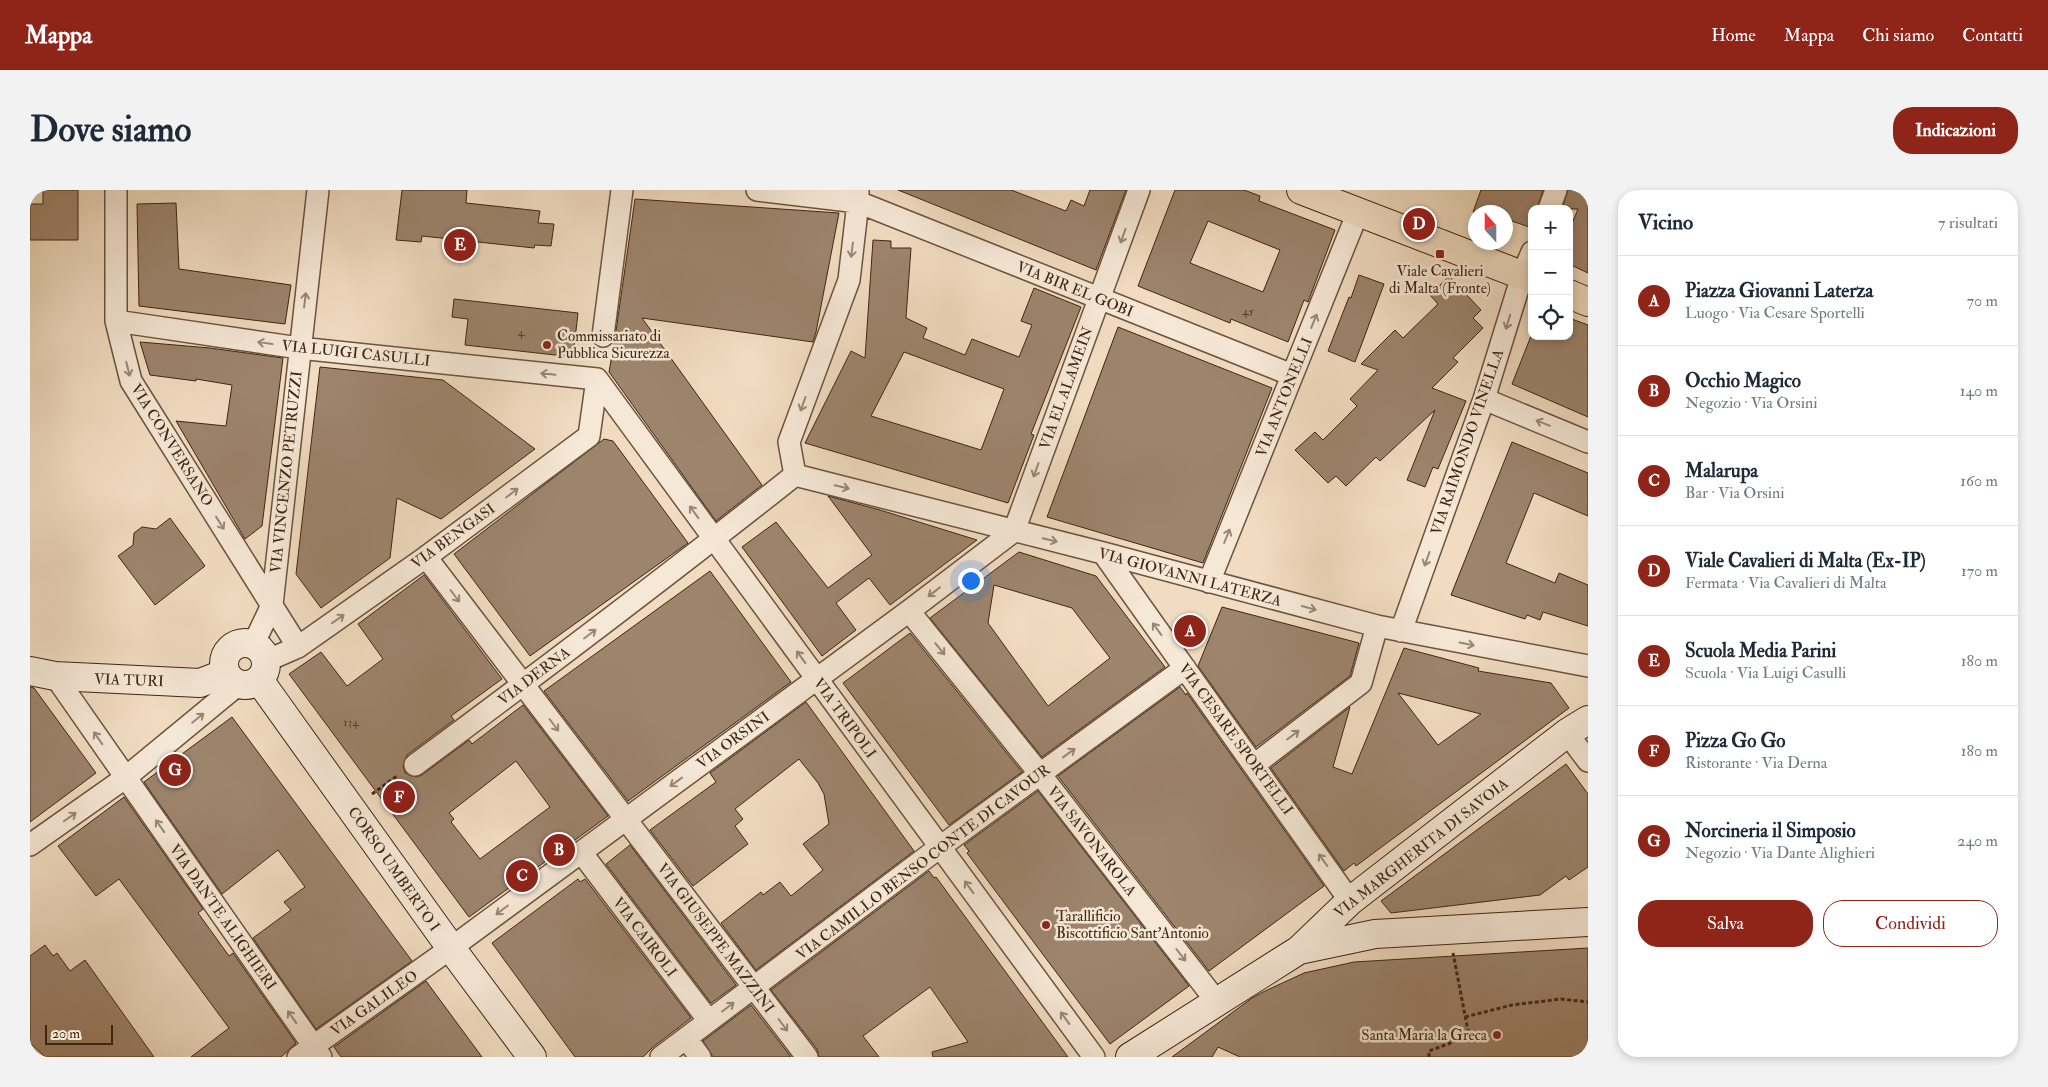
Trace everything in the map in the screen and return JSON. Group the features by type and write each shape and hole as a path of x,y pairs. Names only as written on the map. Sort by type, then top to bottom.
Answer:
{"main road":[{"path":"1301,190 1358,212 1528,269"},
{"path":"1571,295 1588,302"}],"street":[{"name":"VIA CONVERSANO","path":"116,190 116,321 131,381 298,647"},
{"name":"VIA VINCENZO PETRUZZI","path":"249,669 272,605 318,190"},
{"path":"603,336 622,190"},
{"name":"VIA BIR EL GOBI","path":"758,190 858,196 1099,299 1292,375"},
{"name":"VIA EL ALAMEIN","path":"1014,530 1140,190"},
{"path":"1550,205 1556,190"},
{"path":"794,475 789,442 848,280 858,196"},
{"name":"VIA ANTONELLI","path":"1209,582 1358,212"},
{"name":"VIA RAIMONDO VINELLA","path":"1401,631 1528,272"},
{"name":"VIA LUIGI CASULLI","path":"116,321 299,348 597,379"},
{"name":"VIA TRIPOLI","path":"597,379 1094,1057"},
{"name":"VIA BENGASI","path":"249,669 298,647 426,557 589,436 597,379"},
{"path":"1484,399 1588,442"},
{"name":"VIA GIOVANNI LATERZA","path":"794,475 1103,553 1377,626 1588,666"},
{"name":"VIA DERNA","path":"414,765 523,685 714,539 794,475"},
{"name":"VIA ORSINI","path":"451,948 909,611 1014,530"},
{"name":"VIA CESARE SPORTELLI","path":"1103,553 1350,900"},
{"name":"VIA GIUSEPPE MAZZINI","path":"426,557 807,1057"},
{"name":"VIA SAVONAROLA","path":"909,611 1040,774 1217,1002"},
{"path":"1254,765 1361,683 1377,626"},
{"name":"VIA CAMILLO BENSO CONTE DI CAVOUR","path":"661,1057 940,848 1185,668"},
{"path":"30,845 126,778 249,669"},
{"name":"VIA TURI","path":"43,674 200,683 249,669"},
{"name":"CORSO UMBERTO I","path":"249,669 532,1057"},
{"name":"VIA DANTE ALIGHIERI","path":"43,674 126,778 310,1054"},
{"path":"1578,726 1588,761"},
{"name":"VIA MARGHERITA DI SAVOIA","path":"1130,1057 1299,950 1350,900 1578,726"},
{"name":"VIA CAIROLI","path":"581,852 709,1021"},
{"path":"1299,950 1376,934 1584,919"},
{"name":"VIA GALILEO","path":"310,1054 451,948"},
{"path":"686,1038 700,1057"}],"path":[{"path":"351,808 414,765"},
{"path":"1429,1057 1429,1050 1469,1036 1453,956 1452,929"},
{"path":"1465,1018 1512,1005 1561,999 1588,1002"}],"building":[{"path":"43,190 78,190 78,240 30,240 30,204 43,204"},
{"path":"402,190 467,190 466,203 540,211 538,223 554,224 551,246 535,245 534,248 422,236 421,242 396,240"},
{"path":"898,190 1011,190 1066,211 1071,200 1084,206 1090,190 1126,190 1096,270"},
{"path":"1175,190 1244,190 1260,196 1259,201 1335,230 1308,302 1304,300 1288,342 1231,319 1230,323 1138,286","holes":["1208,221 1280,250 1263,292 1190,263"]},
{"path":"1481,190 1543,190 1538,205 1528,205 1528,227 1513,221 1513,205 1476,205"},
{"path":"1568,190 1588,190 1588,273 1573,266 1573,221 1578,209 1573,209 1573,205 1563,205"},
{"path":"635,199 839,213 813,342 642,318 762,485 716,521 609,372"},
{"path":"176,203 179,269 291,285 285,324 139,306 137,204"},
{"path":"873,240 891,241 891,248 911,248 906,318 927,328 923,338 965,355 972,339 1019,357 1032,325 1021,321 1034,288 1081,307 1031,434 1034,435 1008,503 805,443 851,351 865,358","holes":["904,352 1004,389 981,450 871,416"]},
{"path":"1359,275 1384,284 1355,362 1328,351"},
{"path":"1449,276 1481,310 1473,318 1483,328 1453,358 1458,362 1432,388 1466,401 1438,469 1433,467 1425,487 1407,480 1435,410 1380,461 1376,457 1346,486 1336,476 1328,483 1295,450 1315,432 1323,440 1357,406 1350,399 1378,370 1361,364 1395,330 1403,338 1438,304 1430,295"},
{"path":"454,299 578,313 573,357 465,345 468,319 452,317"},
{"path":"1573,319 1588,325 1588,417 1512,384 1529,340 1573,340"},
{"path":"1118,327 1272,388 1203,563 1047,517"},
{"path":"140,342 210,348 283,358 262,526 245,539 176,421 226,426 232,385 196,379 196,381 150,375"},
{"path":"320,367 443,380 535,449 441,519 397,498 390,558 321,608 296,574"},
{"path":"604,439 613,441 688,543 530,656 454,554"},
{"path":"1512,442 1588,473 1588,516 1534,493 1506,563 1555,583 1559,573 1588,585 1588,626 1543,612 1540,620 1527,615 1525,619 1451,595"},
{"path":"828,496 977,540 890,605 869,578 836,603 856,630 822,656 742,547 776,522 828,588 872,555"},
{"path":"170,518 205,566 155,605 118,556 133,545 134,533 142,527 156,529"},
{"path":"1019,552 1096,576 1165,667 1042,757 930,618","holes":["994,585 1072,608 1110,658 1048,706 988,623"]},
{"path":"710,571 791,682 628,801 544,691"},
{"path":"424,575 502,679 451,716 454,720 407,755 403,766 405,773 416,777 422,775 469,740 472,744 523,705 608,816 469,917 289,674 321,652 347,686 383,659 358,624","holes":["516,761 550,807 480,859 451,822 454,819 449,813"]},
{"path":"1222,607 1359,643 1350,676 1256,747 1198,666"},
{"path":"910,633 1022,772 949,825 843,683"},
{"path":"1404,648 1479,668 1478,671 1551,683 1569,708 1356,866 1354,863 1344,871 1271,768 1350,707 1333,767 1352,774","holes":["1398,693 1481,714 1438,745"]},
{"path":"30,687 34,688 96,773 30,822"},
{"path":"1180,687 1186,695 1187,693 1324,886 1209,971 1058,776"},
{"path":"806,702 914,851 756,970 721,923 761,892 763,895 780,882 791,896 823,870 803,844 829,824 824,794 818,783 799,759 735,809 743,819 735,826 748,844 693,886 650,830 716,782 710,773"},
{"path":"232,717 412,961 316,1029 253,938 291,910 284,902 305,887 278,850 222,894 144,782"},
{"path":"1566,764 1588,794 1588,867 1569,880 1566,876 1540,895 1391,913 1381,901"},
{"path":"1038,791 1189,986 1110,1044 967,853 969,851 964,845"},
{"path":"124,797 203,909 198,913 229,956 233,953 296,1043 281,1057 191,1057 229,1028 119,879 96,896 58,846"},
{"path":"630,845 736,985 711,1003 606,864"},
{"path":"929,871 934,878 936,877 1068,1057 933,1057 932,1052 968,1042 930,987 863,1036 879,1057 819,1057 817,1049 771,990"},
{"path":"578,879 580,882 585,879 691,1018 643,1057 575,1057 492,943"},
{"path":"45,945 53,956 57,953 70,971 85,960 154,1057 45,1057 30,1043 30,956"},
{"path":"1588,948 1588,1057 1240,1057 1218,1047 1212,1057 1172,1057 1252,998 1304,973 1354,962"},
{"path":"426,981 482,1057 341,1057 334,1047"},
{"path":"751,1005 791,1057 713,1057 703,1041"}],"place":[{"name":"Viale Cavalieri di Malta (Ex-IP)","path":"1419,224"},
{"name":"Scuola Media Parini","path":"460,245"},
{"name":"Viale Cavalieri di Malta (Fronte)","path":"1440,254"},
{"name":"Commissariato di Pubblica Sicurezza","path":"547,345"},
{"name":"Piazza Giovanni Laterza","path":"1190,631"},
{"name":"Norcineria il Simposio","path":"175,770"},
{"name":"Pizza Go Go","path":"399,797"},
{"name":"Occhio Magico","path":"559,850"},
{"name":"Malarupa","path":"522,876"},
{"name":"Tarallificio Biscottificio Sant'Antonio","path":"1046,925"},
{"name":"Santa Maria la Greca","path":"1497,1035"}]}
